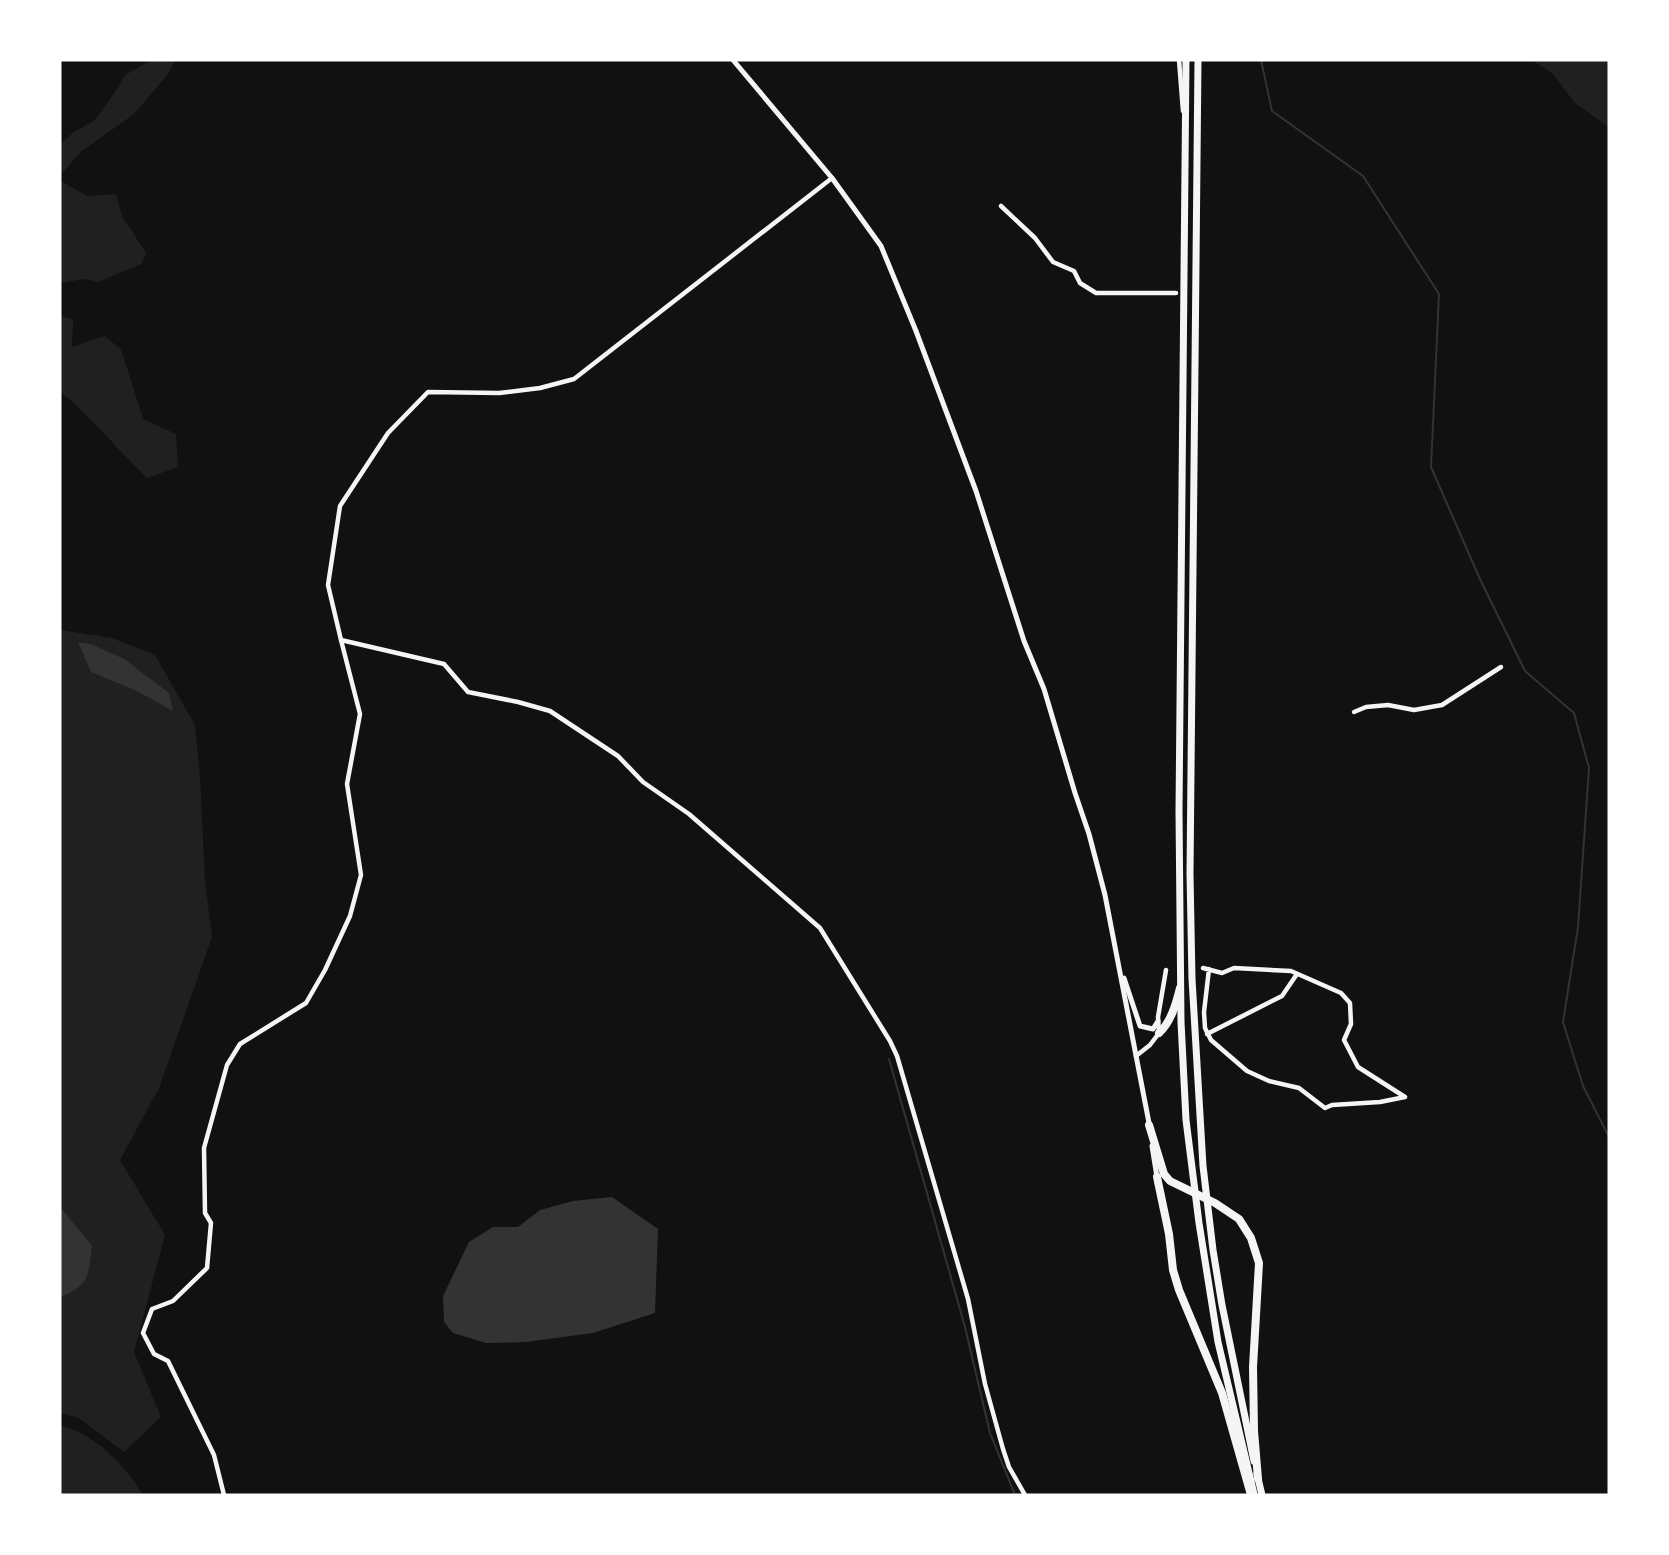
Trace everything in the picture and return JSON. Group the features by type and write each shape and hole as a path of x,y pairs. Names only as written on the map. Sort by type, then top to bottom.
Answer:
{"highway":[{"path":"1159,1033 1173,1011 1180,988"},
{"path":"1149,1125 1164,1174 1170,1181 1215,1203 1239,1219 1251,1238 1259,1263 1253,1366 1254,1431 1258,1479"},
{"path":"1157,1177 1169,1234 1173,1269 1179,1290 1222,1394 1253,1495"}],"main road":[{"path":"1186,60 1179,811 1180,988 1186,1120 1199,1223 1218,1342 1253,1495"},
{"path":"1198,60 1190,874 1192,979 1202,1155 1213,1250 1231,1355 1262,1495"}],"street":[{"path":"734,60 832,178 881,246 916,331 968,470 1024,640 1044,689 1089,834 1117,954 1157,1177"},
{"path":"1179,60 1185,149"},
{"path":"224,1495 214,1455 168,1361 154,1354 143,1333 152,1309 173,1301 207,1268 211,1223 205,1213 204,1149 227,1065 240,1044 306,1003 325,970 350,916 361,875 347,784 360,714 328,585 340,506 388,433 428,392 499,393 540,388 574,378 832,178"},
{"path":"1001,206 1035,238 1053,262 1074,271 1080,283 1096,293 1176,293"},
{"path":"341,640 444,664 468,692 550,711 618,756 643,782 689,814 820,928 884,1030 897,1056 968,1299 985,1384 1003,1449 1009,1467 1025,1495"},
{"path":"1354,712 1366,707 1388,705 1414,710 1442,705 1501,667"},
{"path":"1117,954 1140,1026 1153,1029 1158,1021"},
{"path":"1206,969 1222,973 1234,969 1291,971 1297,974 1341,993 1350,1003 1351,1024 1344,1040 1352,1057 1358,1067 1405,1097 1380,1102 1332,1105 1325,1108 1299,1088 1269,1081 1248,1071 1211,1040 1205,1028 1206,969"},
{"path":"1135,1056 1150,1045 1159,1033 1158,1021 1166,970"},
{"path":"1208,1034 1282,996 1297,974"}],"shaded area":[{"path":"152,60 175,60 169,73 134,114 82,151 60,175 60,145 74,132 95,120 125,75"},
{"path":"1532,60 1609,60 1609,127 1575,103 1552,73"},
{"path":"60,181 88,196 116,194 122,216 146,253 141,264 98,282 84,279 60,283"},
{"path":"60,315 73,320 72,347 104,336 121,349 143,419 176,434 178,467 147,478 60,391"},
{"path":"60,630 112,638 155,655 195,725 200,777 205,881 212,937 159,1088 120,1160 165,1235 134,1352 161,1417 124,1452 79,1418 60,1413"},
{"path":"78,642 91,644 124,659 169,693 173,711 135,690 91,672"},
{"path":"612,1197 658,1229 655,1313 593,1333 526,1342 486,1343 453,1333 444,1322 443,1296 469,1242 493,1227 518,1227 540,1210 573,1201"},
{"path":"60,1207 92,1246 86,1278 77,1288 60,1297"},
{"path":"60,1425 85,1436 108,1452 127,1472 143,1495 60,1495"}],"waterway":[{"path":"1261,60 1272,111 1363,176 1439,294 1431,467 1479,577 1525,671 1574,713 1589,768 1578,927 1563,1022 1583,1086 1609,1137"},
{"path":"889,1059 965,1327 990,1433 1015,1495"}]}
